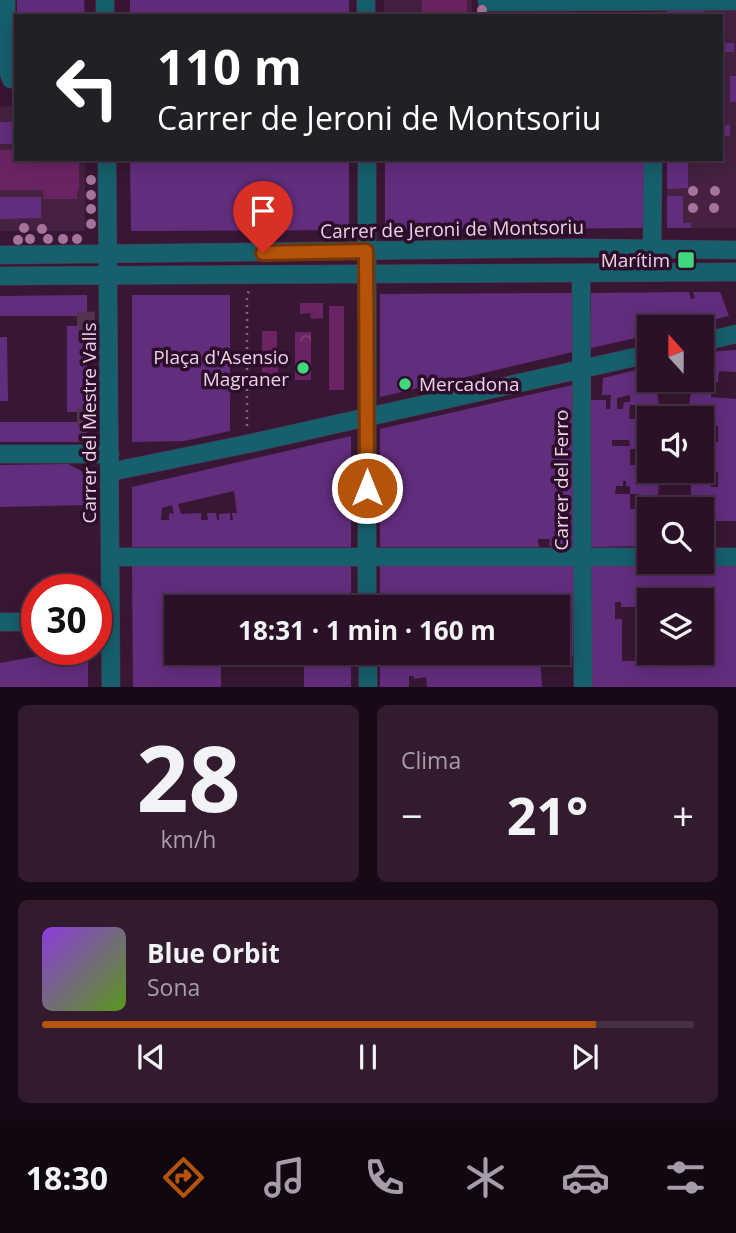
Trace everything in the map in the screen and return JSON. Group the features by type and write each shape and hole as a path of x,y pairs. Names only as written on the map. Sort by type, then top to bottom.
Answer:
{"street":[{"path":"6,0 6,62 9,79"},
{"path":"487,6 653,8 736,1"},
{"name":"Carrer del Mestre Valls","path":"107,161 108,574"},
{"path":"367,161 368,595"},
{"path":"652,250 653,161"},
{"name":"Carrer de Jeroni de Montsoriu","path":"0,255 580,248 736,250"},
{"path":"0,276 736,272"},
{"name":"Carrer del Ferro","path":"582,273 583,687"},
{"path":"714,339 736,334"},
{"path":"0,454 110,463 367,417 637,357"},
{"path":"110,557 637,557"},
{"path":"714,557 736,557"},
{"path":"0,622 21,622"},
{"name":"Carrer del Mestre Valls","path":"109,665 111,687"},
{"path":"368,665 368,687"}],"path":[{"path":"247,433 247,291 261,291"}],"shaded area":[{"path":"384,0 472,0 472,14 384,14"},
{"path":"667,6 736,6 736,228 667,228 667,161 723,161 723,14 667,14"},
{"path":"14,104 14,161 85,161 85,231 0,231 0,108"}],"green space":[{"path":"422,0 467,0 467,14 422,14"},
{"path":"0,150 14,150 14,161 79,161 77,199 44,199 43,190 0,190"},
{"path":"300,303 323,303 323,318 311,319 310,313 300,314"},
{"path":"329,306 344,306 344,390 329,390"},
{"path":"262,331 277,331 277,351 262,351"},
{"path":"295,332 311,332 311,380 295,380"},
{"path":"262,356 278,356 278,380 262,380"}],"building":[{"path":"17,0 84,0 85,14 17,14"},
{"path":"130,0 349,0 349,14 130,14"},
{"path":"667,6 705,6 705,14 667,14"},
{"path":"723,43 734,43 734,52 723,52"},
{"path":"730,76 736,76 736,102 730,102"},
{"path":"0,122 14,122 14,144 0,144"},
{"path":"723,125 730,125 730,136 723,136"},
{"path":"130,161 349,161 349,230 131,231"},
{"path":"385,161 645,161 646,228 385,230"},
{"path":"667,161 688,161 688,188 667,189"},
{"path":"667,196 683,196 683,223 691,223 691,228 667,228"},
{"path":"0,197 41,197 41,218 0,219"},
{"path":"689,292 691,299 695,298 693,292 720,292 729,316 714,320 714,315 637,315 637,338 591,348 591,293"},
{"path":"573,293 573,352 380,397 380,294"},
{"path":"87,295 87,442 0,442 0,422 77,422 77,412 67,412 67,326 77,326 77,316 0,316 0,296"},
{"path":"132,295 230,295 230,431 184,441 132,442"},
{"path":"0,337 7,337 8,401 0,401"},
{"path":"736,350 736,372 719,371 718,382 714,382 714,352"},
{"path":"637,370 637,392 657,392 657,406 630,405 629,419 637,419 637,449 630,449 630,465 637,465 637,483 659,484 658,497 638,497 638,494 630,494 630,509 637,509 637,546 591,547 591,400 606,400 606,409 610,409 611,395 602,395 603,378","holes":["630,395 630,402 624,402 623,409 617,409 617,398","612,440 629,440 630,446 612,446","623,481 626,481 626,486 630,486 630,494 615,494 616,486 623,486"]},
{"path":"573,385 573,547 549,546 550,539 538,539 539,547 380,547 380,429"},
{"path":"691,392 711,392 711,397 736,399 736,521 714,521 714,497 691,497 691,483 711,483 711,487 718,487 718,472 714,472 714,442 718,442 718,426 714,426 714,406 689,406"},
{"path":"351,436 351,547 132,547 132,487","holes":["234,491 237,513 232,513 233,520 230,520 230,513 219,514 219,520 216,513 207,513 208,520 201,520 201,513 181,514 178,504","172,505 174,514 169,513 169,520 161,520 162,508"]},
{"path":"68,464 87,474 88,505 0,507 0,465"},
{"path":"132,565 351,565 351,595 164,595 164,665 221,665 221,687 133,687"},
{"path":"380,565 573,565 573,656 570,656 570,595 380,595"},
{"path":"591,565 637,565 637,574 714,574 714,565 736,565 736,687 591,687"},
{"path":"21,659 21,665 88,665 88,687 0,687 0,663"},
{"path":"304,665 351,665 351,687 304,687"},
{"path":"380,665 541,665 542,687 427,687 426,677 414,679 414,676 409,676 409,687 380,687"}],"tunnel":[{"path":"77,321 109,320"},
{"path":"77,417 110,416"}],"place":[{"name":"Marítim","path":"686,260"},
{"name":"Plaça d'Asensio Magraner","path":"303,368"},
{"name":"Mercadona","path":"405,384"}],"route":[{"path":"263,253 366,251 367,488"}]}
